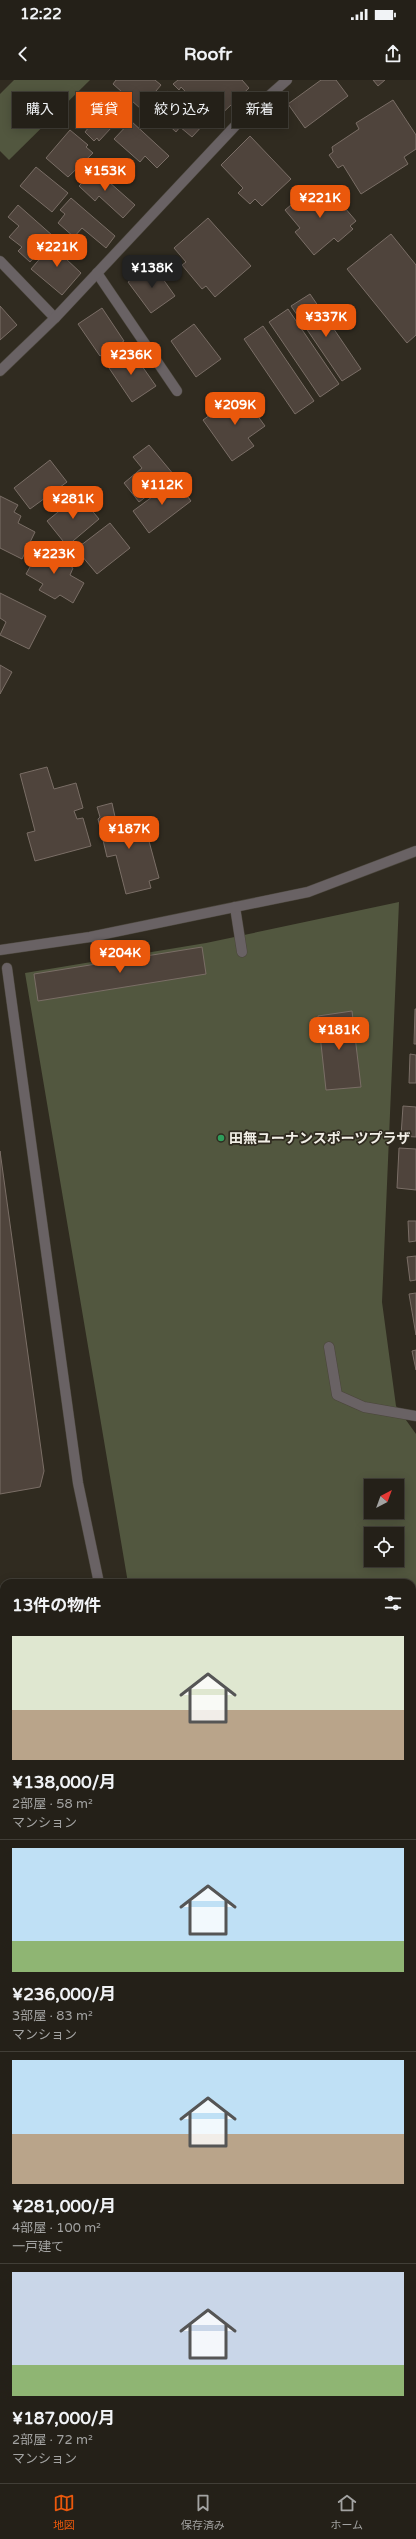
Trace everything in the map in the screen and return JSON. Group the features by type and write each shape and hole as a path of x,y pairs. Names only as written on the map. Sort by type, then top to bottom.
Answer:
{"street":[{"path":"0,371 55,318 236,125 287,80"},
{"path":"0,261 55,318"},
{"path":"97,273 177,391"},
{"path":"0,950 90,937 308,892 416,851"},
{"path":"236,907 242,952"},
{"path":"7,968 78,1483 98,1579"},
{"path":"329,1347 337,1395 364,1407 416,1416"}],"green space":[{"path":"14,80 90,80 78,92 76,92 68,102 68,92 12,92 12,128 41,128 9,160 0,151 0,94"},
{"name":"田無ユーナンスポーツプラザ","path":"399,902 382,1302 396,1406 416,1434 416,1579 127,1579 25,973 206,943"}],"building":[{"path":"116,80 155,80 161,85 155,92 140,92 140,108 132,101 132,92 122,92 113,84"},
{"path":"178,80 242,80 249,88 245,92 232,92 232,104 224,112 224,92 186,92 181,87 179,90 173,84"},
{"path":"321,80 336,80 348,96 305,128 288,104"},
{"path":"373,80 385,80 378,86"},
{"path":"393,100 416,135 416,149 404,157 408,164 361,194 343,165 338,168 329,155 333,152 332,147 359,129 356,123"},
{"path":"132,122 169,156 157,168 145,156 140,162 114,139 124,128 132,128"},
{"path":"88,128 111,128 99,141 97,138 94,141 85,132"},
{"path":"172,128 179,128 176,132"},
{"path":"181,128 200,128 192,137"},
{"path":"70,130 88,145 86,147 93,153 68,177 46,158"},
{"path":"250,136 291,179 262,206 255,199 250,204 238,193 243,188 221,165"},
{"path":"91,166 135,205 123,218 99,196 95,201 79,186 85,180 81,177"},
{"path":"36,167 68,193 52,212 20,186"},
{"path":"323,186 342,210 345,208 356,221 350,226 353,229 338,242 334,238 314,255 295,232 300,228 285,210 310,189 314,194"},
{"path":"71,198 115,236 106,248 82,228 74,237 58,223 65,214 60,210"},
{"path":"18,205 53,236 30,262 18,251 22,247 9,237 19,226 8,217"},
{"path":"208,218 251,266 215,297 206,286 202,289 182,265 186,262 174,248"},
{"path":"391,234 416,265 416,335 407,343 347,269"},
{"path":"56,240 68,250 65,258 81,273 62,295 31,269"},
{"path":"153,265 175,296 151,313 128,282"},
{"path":"310,294 361,369 342,381 291,306"},
{"path":"0,306 17,325 0,340"},
{"path":"102,308 124,341 100,356 78,324"},
{"path":"288,309 339,384 320,397 269,322"},
{"path":"194,324 221,359 196,377 171,341"},
{"path":"263,326 314,401 295,414 244,339"},
{"path":"130,349 156,386 132,402 107,365"},
{"path":"241,393 265,426 248,438 254,446 232,461 203,420"},
{"path":"149,445 174,475 139,502 124,483 142,468 133,457"},
{"path":"50,460 67,482 30,509 14,488"},
{"path":"175,480 191,501 149,533 133,511"},
{"path":"79,495 99,519 67,546 47,521"},
{"path":"0,496 18,505 14,512 21,516 18,523 35,532 22,559 0,548"},
{"path":"110,523 130,548 97,574 76,549"},
{"path":"43,544 59,553 57,558 73,568 70,575 84,583 73,603 60,595 55,599 39,590 43,584 26,574"},
{"path":"0,593 46,616 29,649 0,635 6,622 0,618"},
{"path":"0,665 12,672 0,694"},
{"path":"47,767 54,789 76,783 83,808 74,811 77,819 83,818 91,846 35,861 27,833 35,831 20,774"},
{"path":"112,803 117,826 143,819 159,878 149,881 151,888 126,894 116,855 107,857 98,819 100,817 97,807"},
{"path":"202,947 206,974 38,1001 34,974"},
{"path":"415,1009 416,1044 414,1044"},
{"path":"352,1011 361,1087 326,1090 318,1016"},
{"path":"410,1054 416,1055 416,1083 409,1083"},
{"path":"403,1106 416,1107 416,1137 401,1136"},
{"path":"399,1148 416,1149 416,1190 397,1188"},
{"path":"0,1151 44,1471 40,1487 0,1494"},
{"path":"408,1221 416,1221 416,1241 409,1242"},
{"path":"416,1256 416,1280 410,1281 407,1257"},
{"path":"416,1293 416,1335 409,1294"},
{"path":"416,1350 416,1370 412,1351"}],"place":[{"name":"田無ユーナンスポーツプラザ","path":"221,1138"}]}
